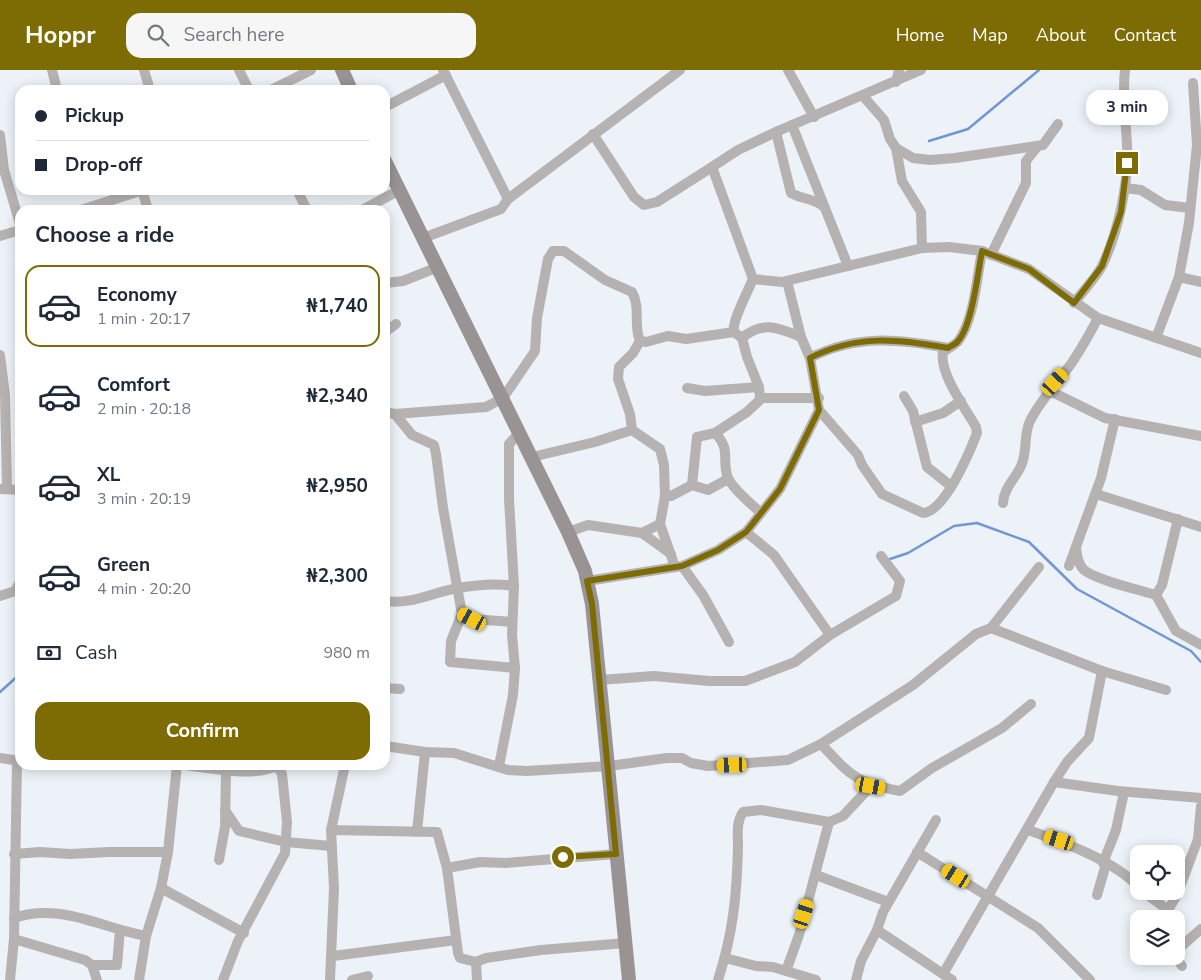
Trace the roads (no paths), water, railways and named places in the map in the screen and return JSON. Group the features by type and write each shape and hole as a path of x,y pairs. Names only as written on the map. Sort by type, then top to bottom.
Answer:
{"main road":[{"path":"342,70 349,85"},
{"path":"390,171 520,432 568,532 587,581 592,604 629,980"}],"street":[{"path":"52,70 56,85"},
{"path":"144,70 148,85"},
{"path":"239,70 246,85"},
{"path":"281,85 311,70"},
{"path":"423,238 501,209 508,199 680,70"},
{"path":"788,70 814,117"},
{"path":"896,82 899,70"},
{"path":"593,134 634,197 644,205 657,202 738,150 778,130 814,117 921,70"},
{"path":"1074,303 1102,266 1121,212 1125,188 1127,146 1124,116 1124,70"},
{"path":"390,104 445,73 508,199"},
{"path":"1156,338 1179,277 1190,208 1197,145 1193,83"},
{"path":"863,96 884,120 890,139 896,148 902,181 921,212 922,248"},
{"path":"896,148 913,158 930,160 1038,146 1047,142 1058,124"},
{"path":"792,125 848,266"},
{"path":"778,130 776,136 790,193 815,200 823,206"},
{"path":"0,135 4,170 15,207"},
{"path":"819,410 858,455 862,465 882,494 923,512 929,512 951,486 961,471 977,433 976,427 943,367 943,352 958,342 969,314 986,253 1026,183 1026,161 1038,146"},
{"path":"712,167 753,279 733,324 759,387 760,399"},
{"path":"1125,188 1141,190 1165,204 1190,208"},
{"path":"372,205 400,190"},
{"path":"96,205 128,195"},
{"path":"0,236 15,232"},
{"path":"753,279 787,281 922,248 949,247 986,253 1029,269 1074,303 1098,318 1201,353"},
{"path":"390,413 486,407 503,398 535,351 537,318 548,259 554,251 564,251 605,280 632,292 637,305 637,334 640,341"},
{"path":"390,282 402,281 438,267"},
{"path":"1179,277 1201,282"},
{"path":"587,581 679,567 718,550 746,532 780,489 819,410 819,398 810,358 801,337 787,281"},
{"path":"1003,503 1004,495 1026,454 1024,440 1030,421 1087,340 1098,318"},
{"path":"390,328 396,324"},
{"path":"640,341 646,342 668,336 686,338 738,335 776,327 801,337"},
{"path":"810,358 824,351 870,340 913,342 948,348"},
{"path":"640,341 633,353 619,367 618,379 630,414 632,430 660,449 664,465 665,496 660,524 672,555 679,567 703,595 729,642"},
{"path":"0,355 3,489"},
{"path":"687,388 705,391 759,387"},
{"path":"1050,391 1088,411 1116,419 1201,436"},
{"path":"904,396 913,411 927,467 951,486"},
{"path":"692,485 697,437 715,433 747,412 760,399 819,398"},
{"path":"916,422 943,413 961,402"},
{"path":"390,413 412,435 434,446 446,528 462,614 452,641 450,662 516,668"},
{"path":"1069,566 1096,494 1116,419"},
{"path":"532,457 595,442 632,430"},
{"path":"499,766 513,695 516,668 512,622 514,586 509,499 509,444 520,432"},
{"path":"715,433 721,440 726,452 728,479 761,513"},
{"path":"665,496 671,496 692,485 708,490 728,479"},
{"path":"1096,494 1201,527"},
{"path":"1156,595 1162,585 1178,519"},
{"path":"642,533 660,524"},
{"path":"568,532 588,525 642,533 672,555"},
{"path":"746,532 774,555 830,635"},
{"path":"1076,547 1078,561 1084,570 1156,595 1176,631 1201,645"},
{"path":"599,680 654,676 709,681 745,681 795,662 830,635 896,596 900,581 881,556"},
{"path":"390,747 425,752 454,753 508,770 526,771 609,766 667,758 682,758 691,763 708,766 788,760 821,744 913,685 976,634 991,628 1039,567"},
{"path":"390,602 396,603 417,600 458,588 514,586"},
{"path":"0,596 12,594 15,590"},
{"path":"462,614 472,619 512,622"},
{"path":"991,628 1102,671 1166,690"},
{"path":"877,930 948,978 988,896 1028,830 1054,782 1067,762 1089,738 1102,671"},
{"path":"390,688 400,689"},
{"path":"821,744 848,773 871,786 900,791 932,768 1002,728 1031,704"},
{"path":"417,832 425,752"},
{"path":"0,758 15,760"},
{"path":"10,980 14,940 14,854 19,770"},
{"path":"139,980 146,936 161,888 168,852 176,770"},
{"path":"219,860 225,828 226,770 265,770"},
{"path":"223,980 228,963 285,853 287,822 282,774 280,770"},
{"path":"330,980 333,956 334,888 331,830 342,770"},
{"path":"1054,782 1124,792 1201,798"},
{"path":"718,980 725,958 737,897 740,816 743,812 761,810 829,822 843,816 871,786"},
{"path":"1097,896 1104,864 1116,830 1124,792"},
{"path":"1154,900 1168,910 1177,896 1198,839 1201,806"},
{"path":"225,810 238,831 286,842 331,846"},
{"path":"856,980 861,961 877,930 888,902 936,820"},
{"path":"786,971 799,935 829,822"},
{"path":"331,830 438,832 447,868 460,958 476,962 486,958 541,950 626,943"},
{"path":"1028,830 1059,840 1104,864 1130,881"},
{"path":"14,854 40,852 70,854 168,852"},
{"path":"918,852 1038,928 1090,980"},
{"path":"447,868 480,862 506,863 616,854"},
{"path":"816,875 888,902"},
{"path":"161,888 244,933"},
{"path":"14,918 24,914 71,914 120,930 146,936"},
{"path":"1185,943 1201,928"},
{"path":"14,940 85,960 92,965 117,965 120,930"},
{"path":"333,956 456,940"},
{"path":"725,958 786,971 816,980"},
{"path":"476,962 477,980"},
{"path":"92,965 97,980"},
{"path":"352,980 368,976"}],"waterway":[{"path":"929,141 968,129 1039,70"},
{"path":"890,559 908,553 954,526 977,523 1029,542 1077,589 1191,651 1201,662"},
{"path":"0,692 15,678"}]}
